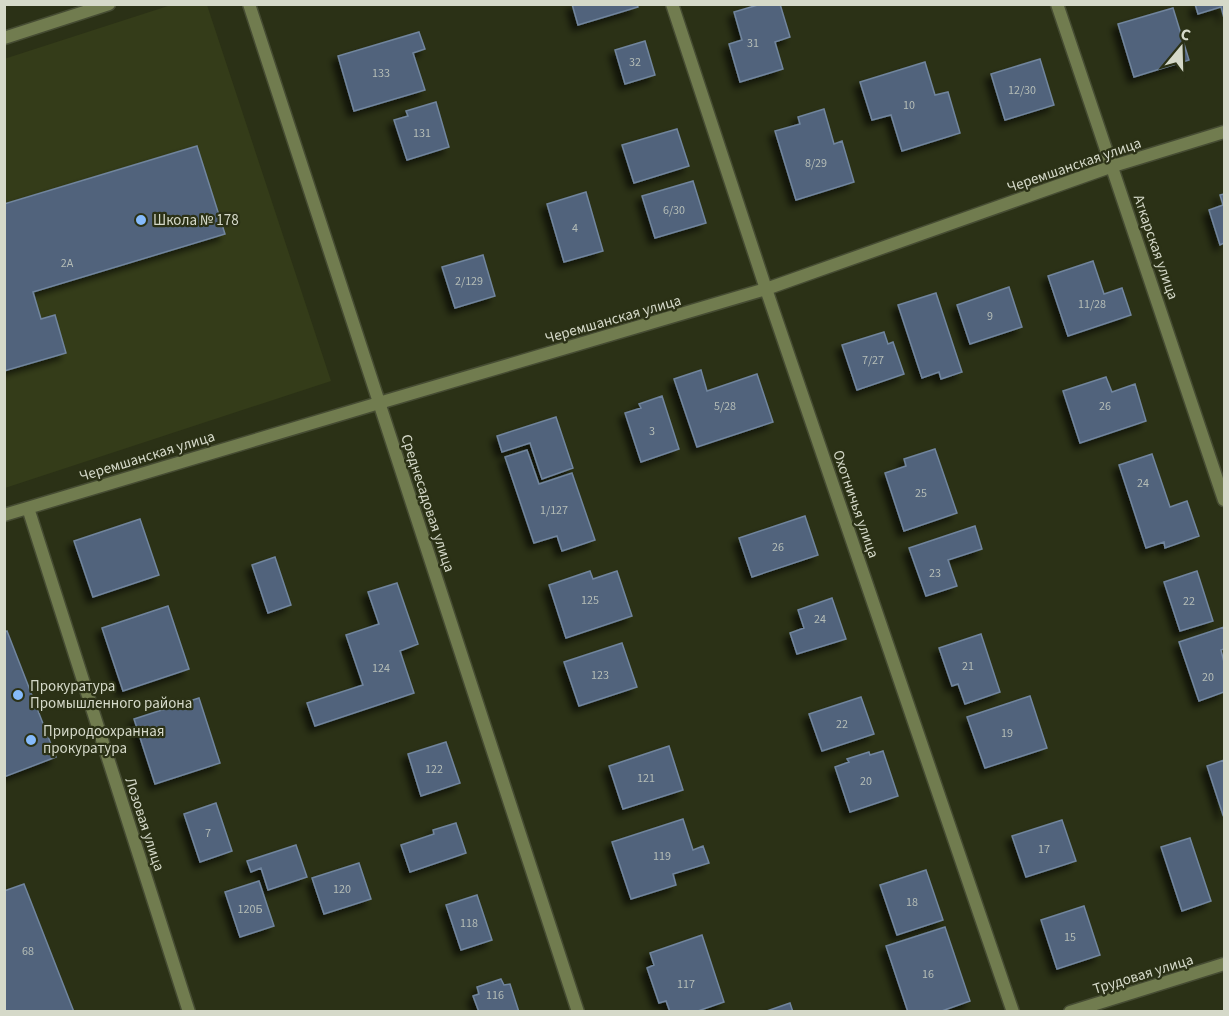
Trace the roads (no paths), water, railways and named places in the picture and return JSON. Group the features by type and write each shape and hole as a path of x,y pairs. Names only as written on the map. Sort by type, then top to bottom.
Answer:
{"street":[{"path":"4,38 109,4"},
{"name":"Среднесадовая улица","path":"249,4 579,1011"},
{"name":"Охотничья улица","path":"672,4 766,289 1013,1011"},
{"name":"Аткарская улица","path":"1057,4 1224,500"},
{"name":"Черемшанская улица","path":"4,515 766,289 1113,166 1224,132"},
{"name":"Лозовая улица","path":"28,508 189,1011"},
{"name":"Трудовая улица","path":"1070,1011 1224,964"}],"place":[{"name":"Школа № 178","path":"141,220"},
{"name":"Прокуратура Промышленного района","path":"18,695"},
{"name":"Природоохранная прокуратура","path":"31,740"}]}
